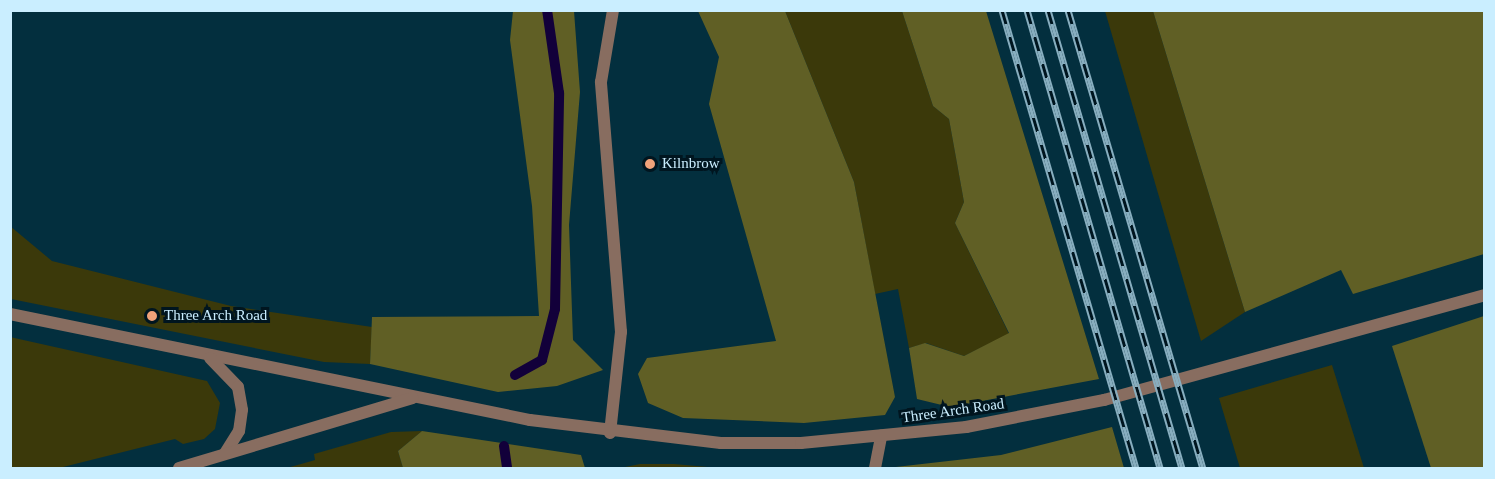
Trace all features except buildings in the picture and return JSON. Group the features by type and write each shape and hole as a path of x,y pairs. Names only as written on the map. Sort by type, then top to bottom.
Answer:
{"street":[{"path":"610,433 621,332 601,82 613,10"},
{"name":"Three Arch Road","path":"10,314 210,358 610,433 722,443 881,436 966,428 1104,400 1485,295"},
{"path":"210,358 238,387 242,410 239,431 225,453"},
{"name":"Three Arch Road","path":"179,468 414,397"},
{"path":"875,468 881,436"}],"shaded area":[{"path":"513,11 574,11 580,92 569,225 573,340 603,370 557,386 498,392 370,364 372,317 539,316 532,206 510,40"},
{"path":"698,11 785,11 854,182 895,397 885,415 804,423 683,418 648,403 638,374 647,358 776,341 709,104 719,57"},
{"path":"785,11 902,11 933,106 949,119 964,202 955,223 1009,334 964,356 926,343 909,348 898,289 875,294 854,182"},
{"path":"902,11 986,11 1099,379 950,407 917,399 909,348 925,343 964,356 1009,333 955,223 964,202 949,119 933,106"},
{"path":"1105,11 1153,11 1245,312 1201,341"},
{"path":"1153,11 1484,11 1484,254 1353,294 1341,270 1245,312"},
{"path":"10,226 52,261 231,306 372,327 370,364 324,362 11,299"},
{"path":"1484,316 1484,468 1431,468 1392,346"},
{"path":"10,337 207,381 220,403 215,429 204,439 183,444 175,439 59,468 11,468"},
{"path":"1332,365 1364,468 1240,468 1219,398"},
{"path":"1112,427 1124,468 887,468 1001,455"},
{"path":"422,431 398,451 403,468 287,468 315,460 314,454 391,432"},
{"path":"422,431 581,455 585,468 403,468 398,451"},
{"path":"640,464 674,464 719,468 620,468"}],"waterway":[{"path":"515,375 542,360 555,309 559,93 547,10"},
{"path":"504,446 507,468"}],"railway":[{"path":"1002,10 1136,468"},
{"path":"1027,10 1160,468"},
{"path":"1048,10 1182,468"},
{"path":"1068,10 1203,468"}],"place":[{"name":"Kilnbrow","path":"650,164"},
{"name":"Three Arch Road","path":"152,316"}]}
